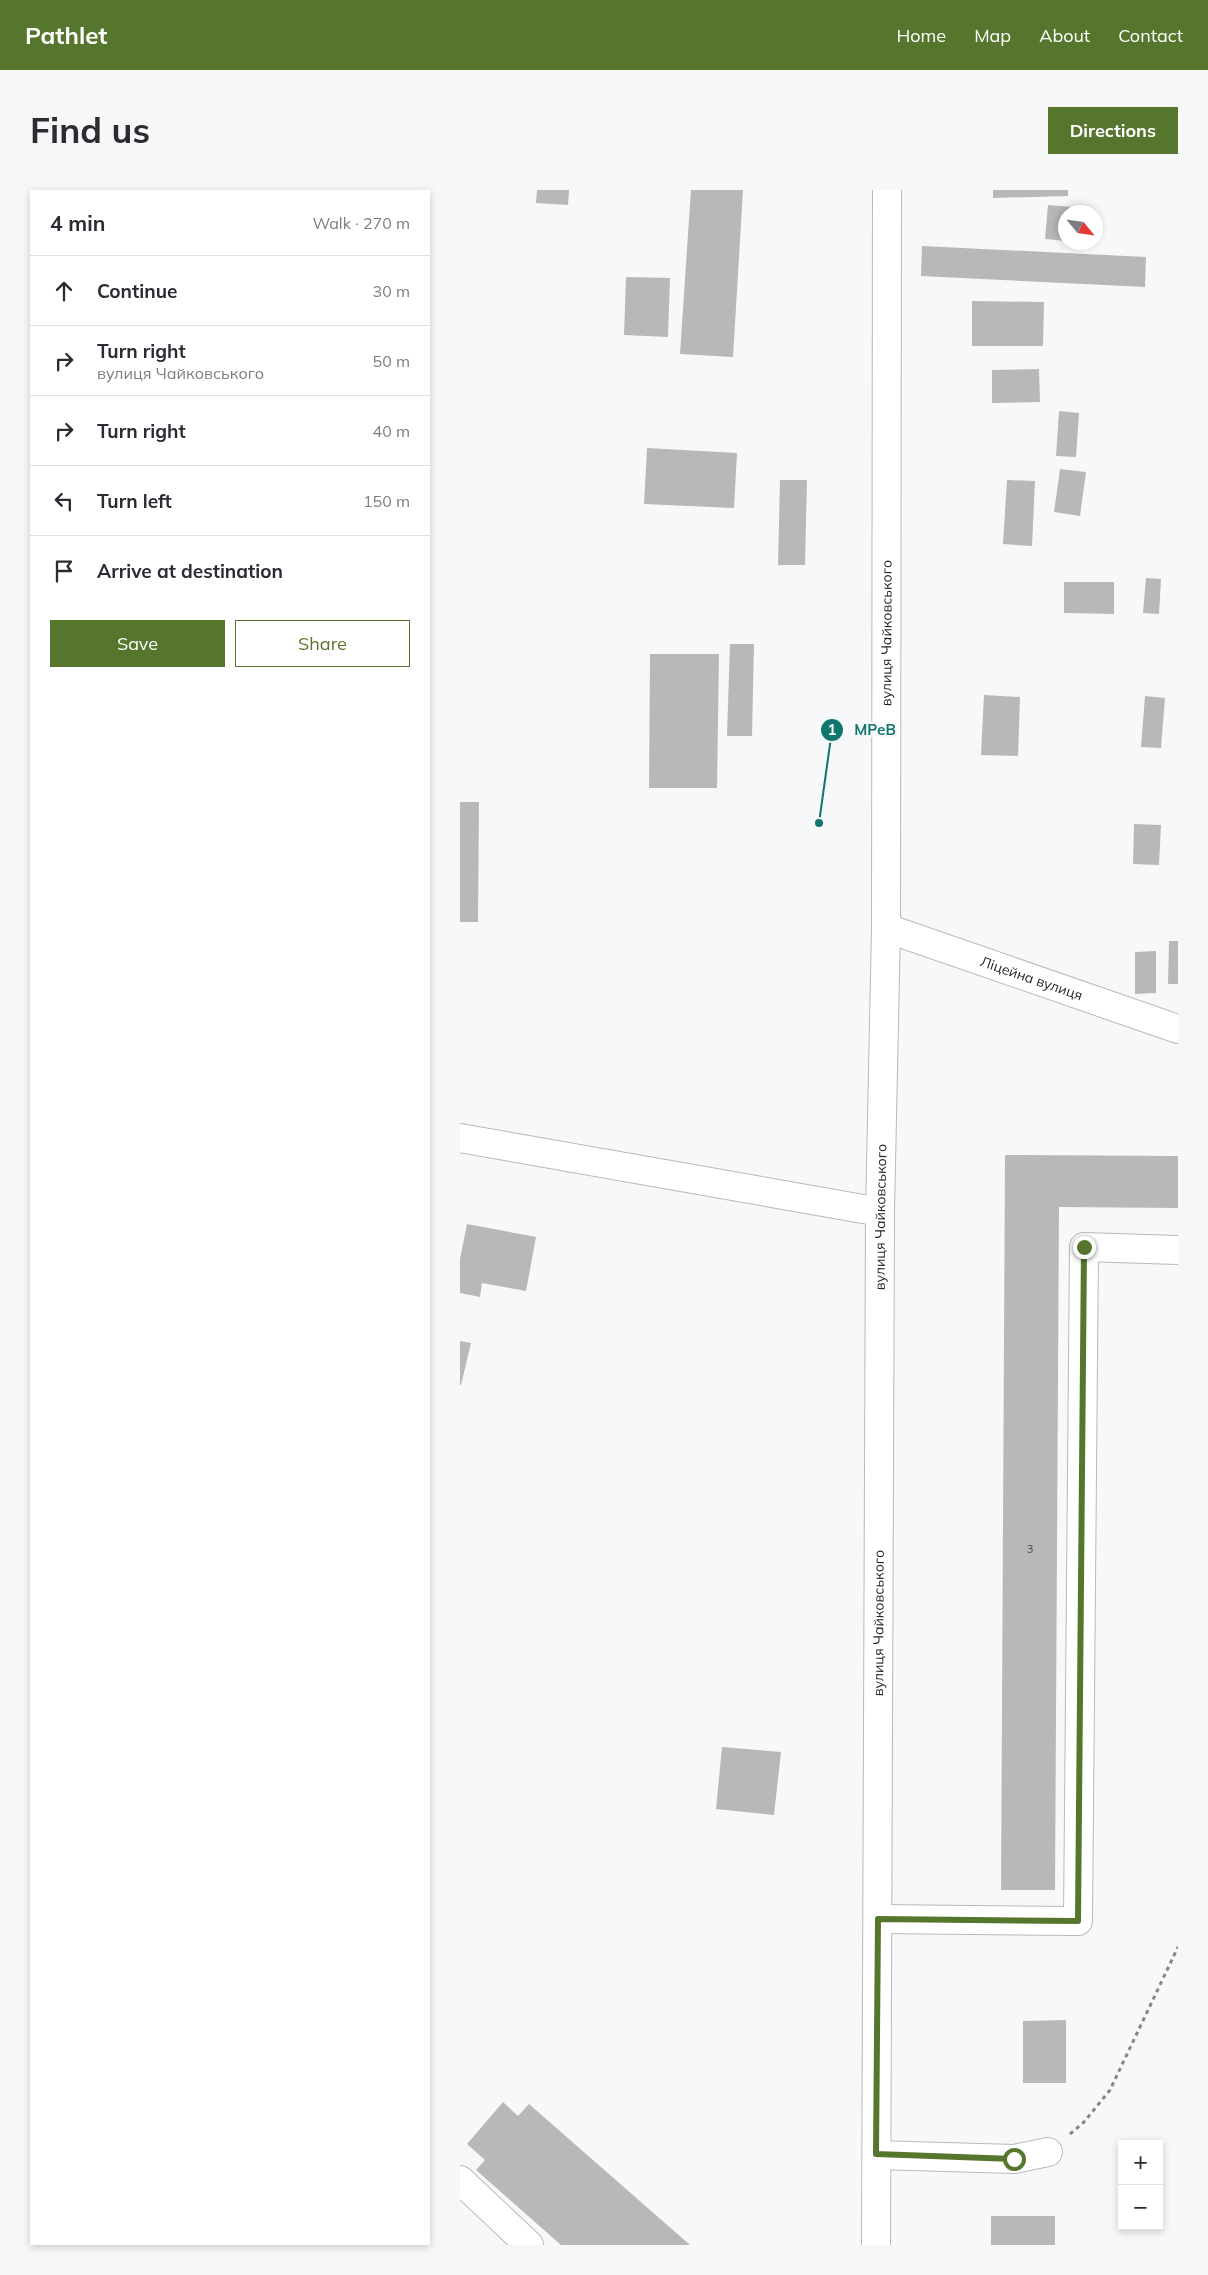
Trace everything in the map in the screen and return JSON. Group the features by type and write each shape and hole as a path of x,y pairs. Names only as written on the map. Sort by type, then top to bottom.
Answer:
{"street":[{"name":"вулиця Чайковського","path":"876,2245 880,1212 886,928 887,190"},
{"name":"Ліцейна вулиця","path":"886,928 1178,1029"},
{"path":"460,1138 880,1212"},
{"path":"878,1919 1078,1921 1084,1247 1178,1250"},
{"path":"876,2154 1014,2159 1048,2152"},
{"path":"460,2180 529,2245"}],"path":[{"path":"1048,2152 1084,2122 1110,2090 1178,1947"}],"building":[{"path":"537,190 569,190 568,205 536,203"},
{"path":"691,190 743,190 733,357 680,354"},
{"path":"993,190 1068,190 1068,196 993,198"},
{"path":"1048,205 1058,206 1058,240 1045,239"},
{"path":"922,246 1146,257 1145,287 921,276"},
{"path":"626,277 670,278 668,337 624,335"},
{"path":"972,301 1044,302 1043,346 972,346"},
{"path":"1039,369 1040,402 992,403 992,370"},
{"path":"1059,411 1079,413 1076,457 1056,456"},
{"path":"647,448 737,453 734,508 644,504"},
{"path":"1060,469 1086,472 1080,516 1054,512"},
{"path":"780,480 807,480 805,565 778,565"},
{"path":"1007,480 1035,481 1032,546 1003,544"},
{"path":"1146,578 1161,579 1159,614 1143,613"},
{"path":"1064,582 1114,582 1114,614 1064,613"},
{"path":"730,644 754,644 752,736 727,736"},
{"path":"650,654 719,654 717,788 649,788"},
{"path":"984,695 1020,697 1018,756 981,755"},
{"path":"1145,696 1165,698 1161,748 1141,747"},
{"path":"460,802 479,802 478,922 460,922"},
{"path":"1134,824 1161,825 1159,865 1133,864"},
{"path":"1169,941 1178,941 1178,984 1168,984"},
{"path":"1156,951 1156,993 1135,994 1135,952"},
{"path":"1005,1155 1178,1156 1178,1208 1059,1207 1055,1890 1001,1890"},
{"path":"467,1224 536,1237 526,1291 482,1283 480,1297 460,1293 460,1259"},
{"path":"460,1341 471,1343 461,1385 460,1385"},
{"path":"722,1747 781,1752 774,1815 716,1809"},
{"path":"1066,2020 1066,2083 1023,2083 1023,2021"},
{"path":"503,2102 518,2116 529,2104 690,2245 561,2245 476,2170 485,2160 467,2144"},
{"path":"991,2216 1055,2216 1055,2245 991,2245"}],"place":[{"name":"МРеВ","path":"819,823"}],"route":[{"path":"1014,2159 876,2154 878,1919 1078,1921 1084,1247"}]}
